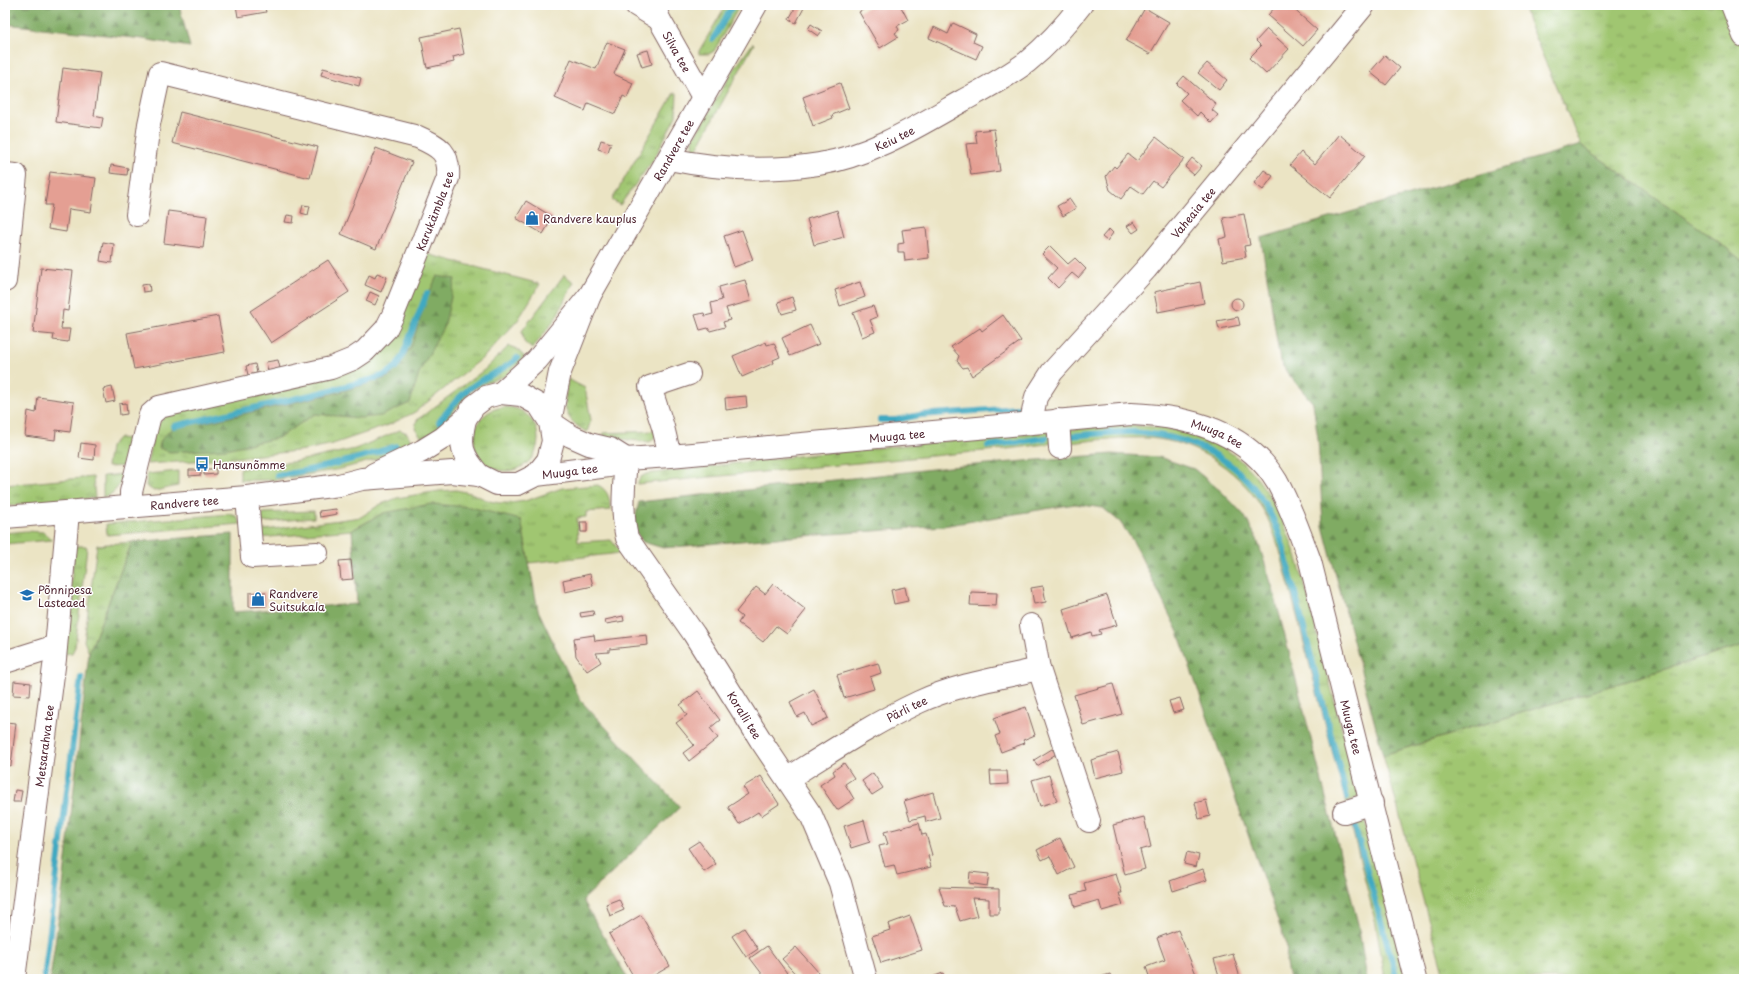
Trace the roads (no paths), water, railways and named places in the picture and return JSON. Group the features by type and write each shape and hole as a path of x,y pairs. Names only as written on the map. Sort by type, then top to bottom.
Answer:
{"street":[{"path":"636,5 657,12"},
{"name":"Randvere tee","path":"550,422 560,372 590,295 756,5"},
{"name":"Keiu tee","path":"669,159 746,168 784,168 820,164 847,158 895,137 1004,78 1026,62 1051,40 1081,5"},
{"name":"Vaheaia tee","path":"1030,422 1036,397 1052,372 1146,269 1364,5"},
{"path":"1732,5 1744,36"},
{"name":"Silva tee","path":"657,12 703,97"},
{"name":"Karukämbla tee","path":"131,508 131,492 150,415 159,407 332,368 353,359 376,341 393,315 448,178 449,164 444,153 418,137 160,73 149,124 137,215"},
{"path":"5,174 16,175 5,281"},
{"name":"Randvere tee","path":"501,393 537,360 590,295"},
{"path":"670,456 663,427 650,387 689,374"},
{"name":"Randvere tee","path":"5,517 131,508 247,497 339,485 362,479 452,472 479,475 497,484 518,484 536,475 548,460 554,441 550,422 539,405 521,394 501,393 486,397 474,406 465,419 443,438 422,451 362,479"},
{"name":"Muuga tee","path":"536,475 609,466 626,459 1131,414 1161,415 1188,420 1215,429 1236,441 1256,457 1276,480 1290,506 1310,561 1415,979"},
{"name":"Randvere tee","path":"465,419 461,439 466,459 479,475"},
{"path":"1058,420 1060,448"},
{"name":"Muuga tee","path":"550,422 571,436 589,444 610,449 626,459"},
{"name":"Koralli tee","path":"626,459 622,504 623,521 627,538 694,634 811,815 823,839 840,883 866,979"},
{"path":"247,497 252,556 317,553"},
{"name":"Metsarahva tee","path":"14,979 56,646 68,512"},
{"path":"1031,625 1039,669 1089,821"},
{"path":"5,662 56,646"},
{"name":"Pärli tee","path":"787,779 835,749 919,702 951,690 1039,669"},
{"path":"1344,812 1372,803"}],"waterway":[{"path":"713,39 733,5"},
{"path":"174,426 315,394 370,380 387,374 397,366 403,354 427,293"},
{"path":"439,422 466,391 482,380 508,366 517,358"},
{"path":"880,420 896,420 920,415 1018,408"},
{"path":"1069,436 1133,432 1160,435 1184,441 1206,450 1226,462 1244,477 1259,495 1272,517 1282,542 1347,798"},
{"path":"988,446 1046,438"},
{"path":"277,475 337,464 396,446"},
{"path":"44,979 81,677"},
{"path":"1353,820 1397,979"}],"place":[{"name":"Randvere kauplus","path":"532,218"},
{"name":"Hansunõmme","path":"202,464"},
{"name":"Põnnipesa Lasteaed","path":"27,595"},
{"name":"Randvere Suitsukala","path":"258,599"}]}
